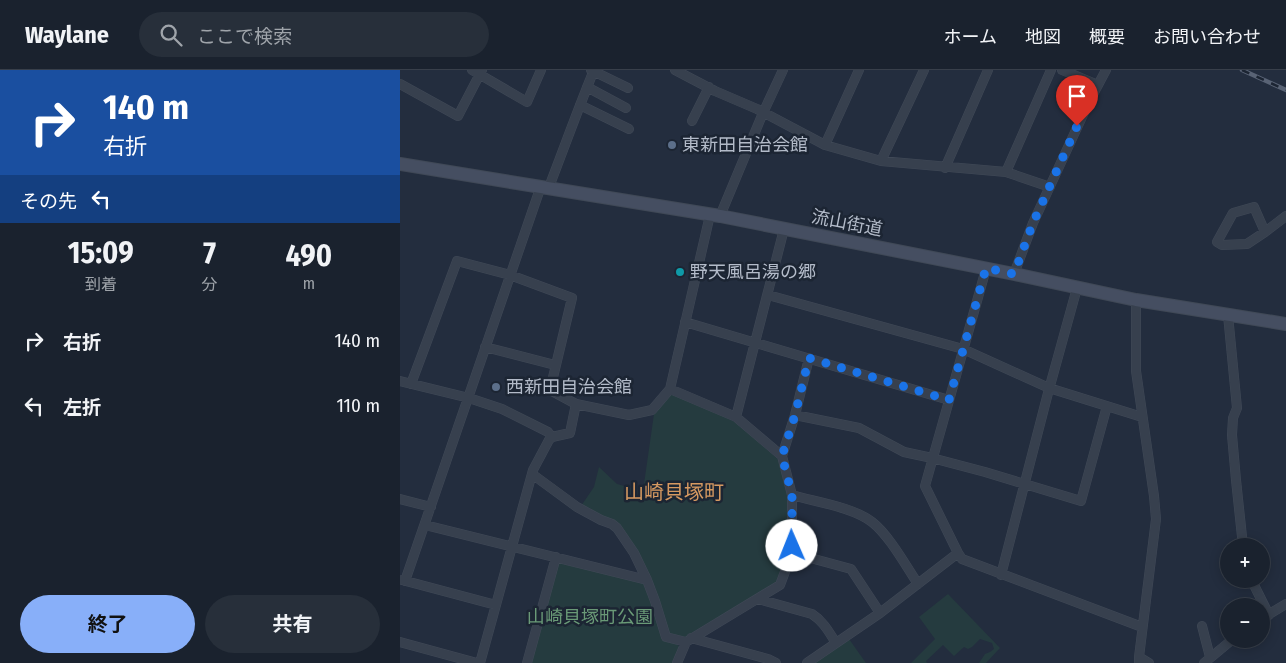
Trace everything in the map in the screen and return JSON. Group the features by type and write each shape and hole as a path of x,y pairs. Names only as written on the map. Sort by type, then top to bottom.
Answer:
{"street":[{"path":"400,84 458,116 478,72 527,102 541,70"},
{"path":"496,605 403,580 425,525 510,275 545,187 571,131 593,70 628,88"},
{"path":"675,70 709,88 757,109 825,145 881,161 1006,172 1050,187"},
{"path":"412,384 457,261 510,275 572,298 550,390 576,404 629,415 652,410 670,389 715,215 783,70"},
{"path":"825,145 859,70"},
{"path":"881,161 924,70"},
{"path":"946,168 988,70"},
{"path":"1006,172 1051,70"},
{"path":"1062,70 1098,85"},
{"path":"1014,274 1033,223 1086,106 1106,70"},
{"path":"587,88 626,108"},
{"path":"692,121 709,88"},
{"path":"580,105 628,129"},
{"name":"流山街道","path":"400,164 715,215 986,268 1136,300 1286,324"},
{"path":"1265,232 1254,208 1234,213 1217,242 1222,245 1247,244 1265,232 1286,216"},
{"path":"736,417 784,229"},
{"path":"986,268 925,486 962,560 1142,627"},
{"path":"1001,575 1077,288"},
{"path":"768,295 962,349 1049,388 1142,417"},
{"path":"1136,300 1136,371 1156,519 1139,660 1149,663"},
{"path":"1228,315 1237,408 1232,418 1232,435 1242,538"},
{"path":"686,322 949,400"},
{"path":"485,347 555,365"},
{"path":"677,663 688,640 780,585 792,553 792,495 782,456 795,415 809,358"},
{"path":"400,381 502,408 548,432 552,437"},
{"path":"670,389 736,417 782,456"},
{"path":"400,642 479,663 533,470 552,437 570,433 576,404"},
{"path":"795,415 859,428 904,452 932,458 1081,501 1107,406"},
{"path":"532,474 577,507 617,528 634,553 647,580 666,637 688,640 768,659 776,663"},
{"path":"792,495 857,513 872,522 885,536 918,584"},
{"path":"400,499 431,507"},
{"path":"425,525 647,580"},
{"path":"792,553 851,569 880,613"},
{"path":"808,663 880,613 958,553"},
{"path":"527,663 556,557"},
{"path":"758,599 812,614 825,625 836,643"},
{"path":"1270,614 1286,604"},
{"path":"1202,626 1207,660"},
{"path":"1207,660 1222,648"}],"green space":[{"path":"670,395 674,395 737,423 779,460 788,497 788,552 776,583 685,637 670,635 620,527 581,506 594,487 599,467 617,484 643,491 654,414"},
{"name":"山崎貝塚町公園","path":"561,561 639,581 646,585 663,639 677,643 679,647 672,663 529,663 557,563"},
{"path":"948,594 1000,648 986,663 979,663 985,654 994,649 992,643 980,639 972,647 968,649 964,647 954,656 943,645 926,661 927,663 911,663 935,639 919,617"},
{"path":"849,639 866,663 813,663"}],"railway":[{"path":"1242,70 1286,90"}],"place":[{"name":"東新田自治会館","path":"672,145"},
{"name":"野天風呂湯の郷","path":"680,272"},
{"name":"西新田自治会館","path":"496,387"}],"district":[{"name":"山崎貝塚町","path":"674,492"}],"route":[{"path":"792,546 792,495 782,456 795,415 809,358 949,400 986,268 1014,274 1033,223 1077,126"}]}
